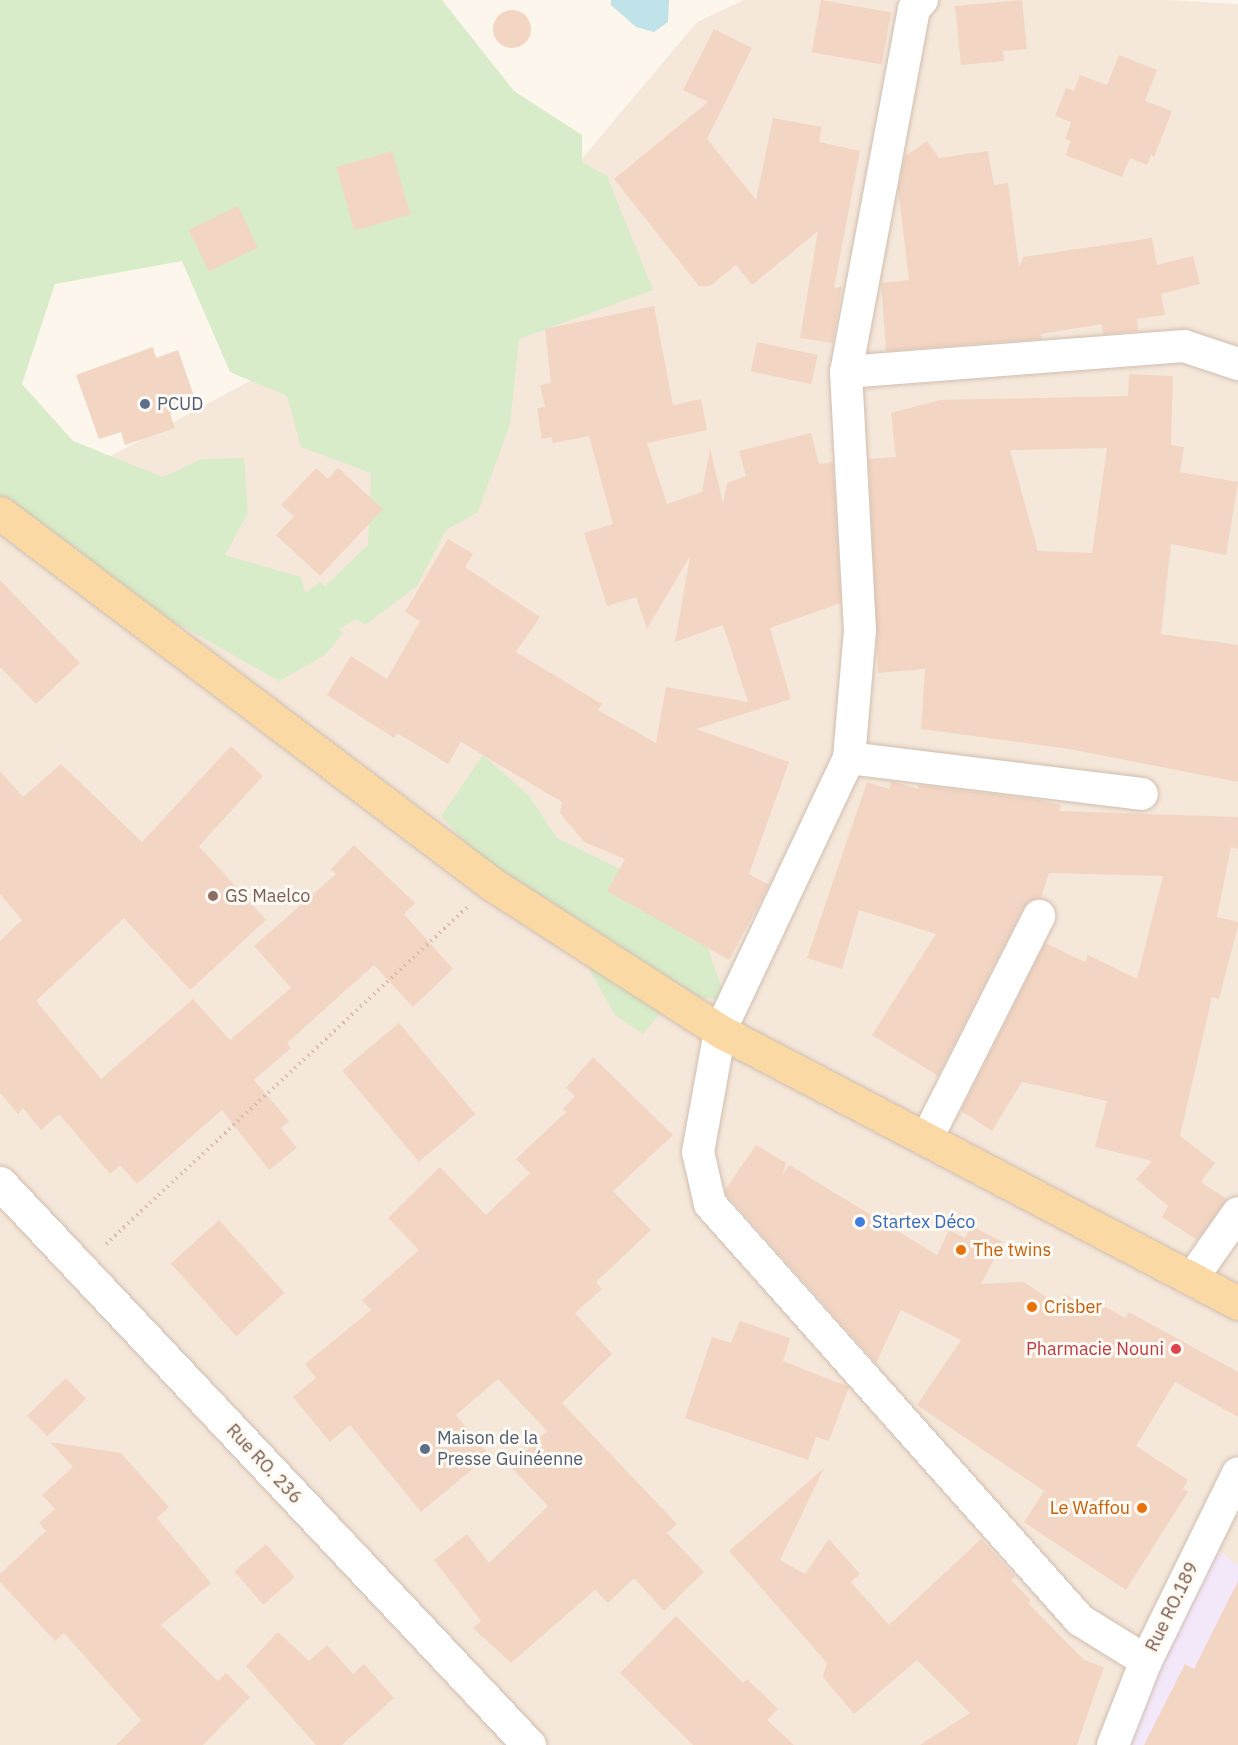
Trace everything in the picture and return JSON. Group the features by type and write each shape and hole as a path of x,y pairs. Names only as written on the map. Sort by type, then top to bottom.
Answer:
{"main road":[{"path":"0,513 492,884 720,1031 1193,1277 1238,1303"}],"street":[{"path":"922,0 914,9 846,372 860,630 849,758 720,1031 698,1152 710,1204 1080,1620 1146,1661"},
{"path":"846,372 1184,346 1238,364"},
{"path":"849,758 1142,794"},
{"path":"927,1138 1040,916"},
{"name":"Rue RO. 236","path":"0,1183 529,1745"},
{"path":"1193,1277 1238,1213"},
{"name":"Rue RO.189","path":"1113,1745 1146,1661 1238,1473"}],"path":[{"path":"80,1269 492,884"}],"shaded area":[{"path":"744,0 1167,0 1238,4 1238,1745 0,1745 0,516 516,237 697,22"},
{"path":"1217,1549 1238,1566 1238,1745 1121,1745"}],"green space":[{"path":"0,0 442,0 514,91 582,135 582,162 607,176 653,290 519,339 510,424 478,512 446,530 417,586 365,625 356,619 339,629 343,633 325,655 279,681 0,523","holes":["182,261 230,372 287,396 301,447 371,473 368,545 325,586 320,582 305,593 301,577 225,555 248,513 244,458 201,459 163,477 73,441 22,384 55,284"]},
{"path":"483,755 529,796 557,838 664,891 696,915 726,1000 687,996 661,1012 643,1034 615,1015 591,973 575,927 496,875 441,816"}],"water":[{"path":"611,0 669,0 668,22 654,32 636,27 611,5"}],"building":[{"path":"821,0 891,12 882,65 812,52"},
{"path":"1022,0 1027,49 1003,51 1004,61 961,65 955,6"},
{"path":"512,10 519,11 525,16 530,22 530,36 525,42 519,47 512,48 505,47 499,42 494,36 493,29 494,22 499,16 505,11"},
{"path":"714,29 752,48 707,139 756,200 773,118 822,127 819,142 860,151 834,288 842,287 833,343 800,338 818,231 752,285 736,265 710,286 699,286 614,179 708,102 683,90"},
{"path":"1119,55 1157,70 1145,101 1172,111 1154,157 1151,155 1147,165 1130,158 1122,177 1065,155 1071,141 1065,139 1071,122 1055,116 1066,88 1074,91 1080,75 1107,85"},
{"path":"927,141 939,158 988,151 994,185 1008,183 1019,267 1023,257 1152,238 1157,265 1193,256 1200,284 1161,294 1165,315 1137,319 1138,331 1103,334 1102,324 1041,334 1042,339 886,351 881,283 909,280 898,190 905,156"},
{"path":"392,151 410,214 354,230 336,167"},
{"path":"238,206 258,247 209,271 189,230"},
{"path":"654,306 673,405 701,399 707,430 647,443 667,504 702,492 710,448 723,503 727,483 746,476 739,451 811,433 819,464 833,462 841,603 770,628 791,699 696,729 789,762 749,874 769,885 729,960 607,891 625,859 584,842 560,813 562,802 461,742 448,764 397,733 394,738 327,695 351,656 387,679 420,621 405,612 448,539 473,554 465,567 540,617 516,652 602,704 598,710 656,743 666,687 748,702 723,625 675,642 690,556 647,629 636,597 607,606 584,533 613,524 589,436 553,443 551,437 542,439 537,408 545,407 540,385 551,383 545,329"},
{"path":"757,342 818,355 811,384 751,371"},
{"path":"153,347 156,358 178,350 197,405 170,414 175,428 125,445 121,432 99,439 76,375"},
{"path":"1129,374 1173,376 1171,445 1184,447 1180,472 1238,482 1226,555 1171,544 1161,634 1238,645 1238,782 1069,749 921,729 925,669 878,673 869,459 896,457 891,413 940,400 1128,396","holes":["1107,448 1092,553 1038,551 1010,450"]},
{"path":"316,468 328,479 338,468 383,509 320,576 276,535 294,516 281,505"},
{"path":"0,580 80,663 36,704 0,667"},
{"path":"231,746 263,776 199,846 266,920 190,990 124,918 36,1001 101,1079 193,999 230,1040 291,988 254,946 336,874 331,869 354,845 415,903 404,914 453,969 413,1007 374,965 287,1043 291,1048 254,1080 289,1121 281,1128 297,1148 269,1170 222,1110 137,1184 120,1165 110,1174 59,1114 41,1130 23,1108 18,1114 0,1093 0,941 22,920 0,894 0,771 23,797 61,764 142,842"},
{"path":"892,781 918,789 919,785 1040,800 1061,805 1059,811 1238,817 1238,849 1231,847 1217,917 1238,922 1238,926 1219,999 1212,997 1180,1136 1215,1163 1201,1182 1227,1199 1197,1240 1162,1217 1168,1206 1136,1179 1152,1161 1095,1147 1107,1101 1022,1082 992,1131 961,1111 1045,943 1085,962 1088,955 1137,979 1163,876 1049,873 1041,899 1030,901 1023,908 938,1076 872,1035 936,934 859,910 842,969 807,958 867,782 889,789"},
{"path":"399,1023 475,1114 419,1162 342,1071"},
{"path":"593,1057 673,1135 613,1191 651,1230 596,1282 602,1289 575,1313 612,1354 562,1403 677,1524 667,1533 704,1572 664,1611 634,1578 608,1603 595,1590 511,1663 473,1628 481,1621 434,1560 467,1534 489,1563 548,1506 510,1466 547,1431 498,1379 456,1415 489,1455 421,1512 350,1425 330,1442 293,1397 316,1378 305,1364 371,1310 362,1300 419,1250 388,1218 440,1167 486,1215 530,1173 516,1159 566,1112 563,1109 575,1096 566,1088"},
{"path":"756,1145 786,1163 782,1176 789,1165 937,1255 949,1230 965,1238 971,1226 1003,1242 981,1284 1024,1282 1060,1306 1066,1295 1094,1312 1099,1303 1125,1318 1129,1312 1238,1372 1238,1417 1175,1382 1136,1446 1188,1480 1183,1489 1188,1492 1126,1590 1024,1522 1044,1491 917,1405 961,1340 901,1310 876,1363 727,1195 725,1190"},
{"path":"219,1220 285,1293 236,1336 171,1263"},
{"path":"740,1321 790,1338 783,1361 849,1387 829,1441 816,1437 808,1460 685,1418 712,1337 731,1343"},
{"path":"66,1378 86,1399 47,1436 27,1416"},
{"path":"50,1442 121,1453 169,1507 157,1518 211,1583 161,1625 218,1681 226,1673 250,1697 203,1745 116,1745 141,1720 64,1633 55,1641 0,1582 0,1574 46,1531 39,1523 55,1509 42,1495 73,1467"},
{"path":"824,1468 780,1560 805,1574 829,1539 860,1574 851,1582 889,1625 981,1539 1015,1576 1011,1580 1031,1600 1028,1603 1084,1660 1104,1667 1077,1745 920,1745 970,1713 917,1660 854,1714 823,1677 827,1663 729,1551"},
{"path":"266,1544 295,1577 263,1605 234,1572"},
{"path":"1238,1581 1238,1745 1144,1745 1185,1664 1194,1669"},
{"path":"676,1616 743,1683 747,1679 778,1709 767,1720 794,1745 693,1745 620,1673"},
{"path":"278,1632 309,1661 327,1645 353,1674 364,1664 394,1698 342,1745 316,1745 246,1666"}],"place":[{"name":"PCUD","path":"145,404"},
{"name":"GS Maelco","path":"213,896"},
{"name":"Startex Déco","path":"860,1222"},
{"name":"The twins","path":"961,1250"},
{"name":"Crisber","path":"1032,1307"},
{"name":"Pharmacie Nouni","path":"1176,1349"},
{"name":"Maison de la Presse Guinéenne","path":"425,1449"},
{"name":"Le Waffou","path":"1142,1508"}]}
